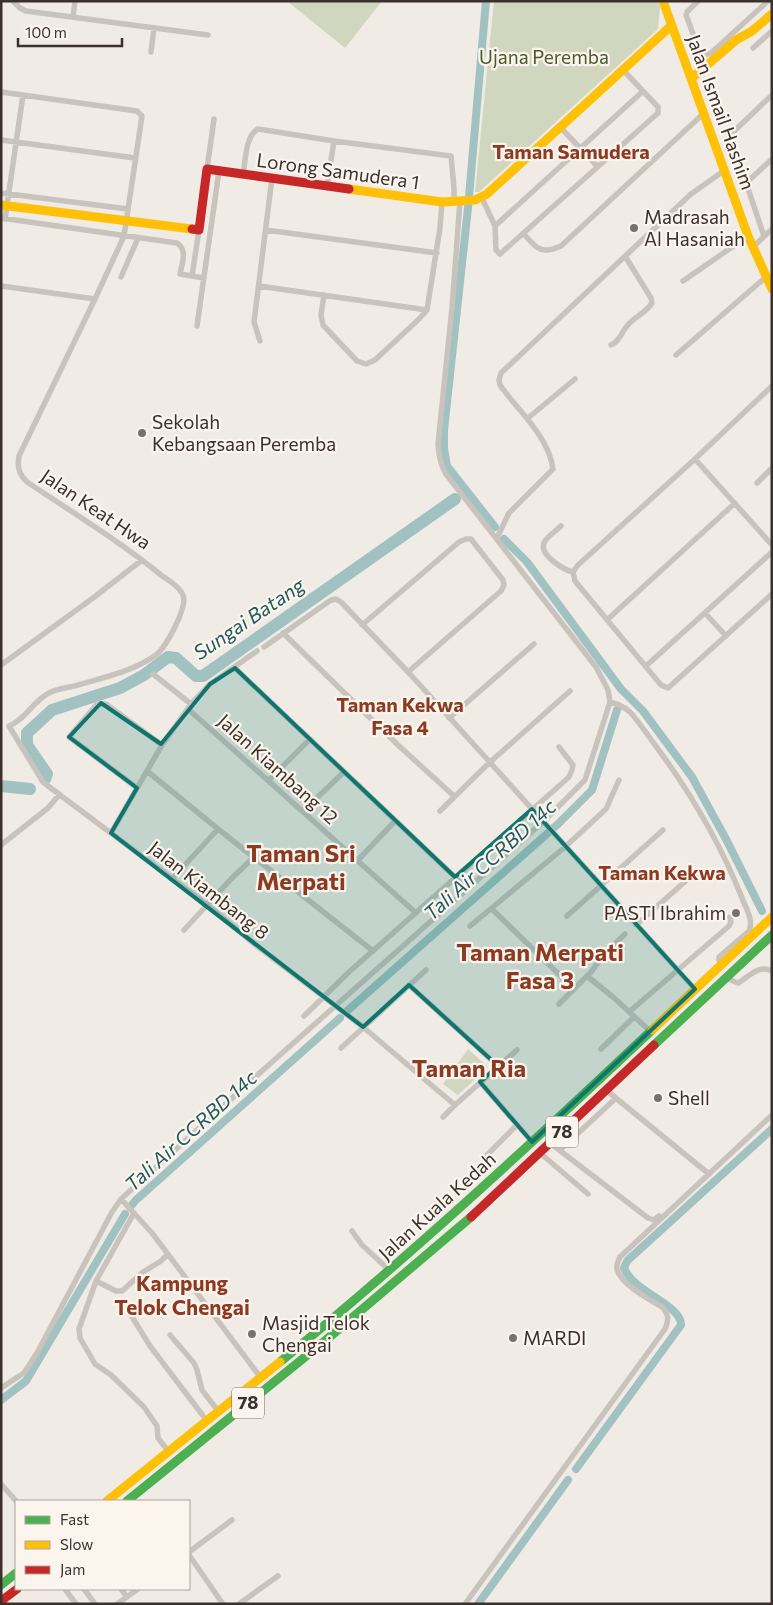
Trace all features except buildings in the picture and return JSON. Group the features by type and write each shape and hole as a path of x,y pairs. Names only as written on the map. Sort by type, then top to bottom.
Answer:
{"main road":[{"name":"Jalan Ismail Hashim","path":"664,1 748,236 772,289"},
{"path":"692,78 736,40 772,14"},
{"path":"479,199 560,128 672,25"},
{"path":"4,205 198,230 207,169"},
{"name":"Lorong Samudera 1","path":"207,169 442,202 479,199"},
{"name":"Jalan Kuala Kedah","path":"108,1500 272,1370 389,1270 532,1142 772,917"},
{"name":"Jalan Kuala Kedah","path":"127,1500 443,1241 540,1153 772,935"},
{"path":"532,1142 536,1147 539,1146 602,1089 618,1079"},
{"path":"272,1370 276,1374 280,1374 321,1343"},
{"path":"183,1441 190,1450"},
{"path":"1,1585 15,1574"},
{"path":"1,1601 16,1590"}],"street":[{"path":"13,1 20,8 26,10 208,35"},
{"path":"73,17 75,1"},
{"path":"698,1 686,15 699,50 705,55 711,53 768,1"},
{"path":"151,52 154,28"},
{"path":"753,48 772,31"},
{"path":"479,199 495,226 496,250 499,254 503,253 658,112 658,107 623,70"},
{"name":"Jalan Keat Hwa","path":"1,92 137,110 142,116 124,236 18,456 18,469 27,482 142,560 180,590 184,597 184,604 163,649 154,656 118,674 49,693 38,701 17,723 9,726"},
{"path":"495,226 642,92"},
{"path":"23,95 3,218 177,243 182,246 184,251 180,274 204,278"},
{"path":"764,236 730,135 772,95"},
{"path":"524,234 536,248 543,250 561,246 705,112"},
{"path":"207,169 214,118"},
{"path":"560,128 597,166"},
{"path":"1,1388 24,1372 33,1360 112,1212 121,1199 469,887 546,824 585,780 610,702 605,683 596,667 446,474 439,456 438,444 452,308 459,201 454,188 451,156 258,129 249,138 244,174"},
{"path":"1,140 136,158"},
{"path":"327,186 334,141"},
{"path":"746,183 772,159"},
{"path":"497,538 509,513 553,469 543,442 528,418 500,385 501,373 691,194 725,170"},
{"path":"197,326 219,171"},
{"path":"260,341 254,322 272,178"},
{"path":"1,193 128,210"},
{"path":"324,295 321,315 323,324 357,361 362,364 375,360 427,310 437,252 442,202"},
{"path":"753,247 772,229"},
{"path":"192,276 198,230"},
{"path":"266,230 437,252"},
{"path":"683,281 748,236"},
{"path":"121,277 138,238"},
{"path":"611,345 619,339 627,326 652,303 625,256"},
{"path":"676,355 766,277"},
{"path":"1,286 95,299"},
{"path":"259,286 427,310"},
{"path":"528,418 575,379"},
{"path":"772,386 696,459 578,565 573,572 575,581 661,685 668,688 772,594"},
{"path":"696,459 772,545"},
{"path":"757,482 772,468"},
{"path":"608,619 735,503"},
{"path":"561,526 544,542 543,547 549,558 564,570 573,572"},
{"path":"362,625 459,542 471,539 503,580 504,585 501,591 408,672"},
{"path":"646,666 772,552"},
{"path":"1,665 142,560"},
{"path":"264,647 331,600 336,599 341,602 408,672 695,989"},
{"path":"705,613 726,636"},
{"path":"283,633 393,741 454,796"},
{"path":"449,718 534,644"},
{"path":"111,833 162,745 189,706 210,684 257,651"},
{"path":"235,668 395,821 455,877 469,887"},
{"name":"Jalan Kiambang 12","path":"154,674 416,913"},
{"path":"440,811 454,796 570,691"},
{"path":"610,702 629,712 672,769 695,802 730,868 748,914 751,927 749,931 719,957 722,963"},
{"path":"137,788 69,736 97,704 106,704 162,745"},
{"path":"1,731 9,726"},
{"name":"Jalan Kiambang 8","path":"9,726 43,782 207,904 363,1027 455,1104"},
{"path":"269,780 310,739"},
{"path":"304,1016 373,950 568,776 572,770 571,761 559,747"},
{"path":"147,771 373,950"},
{"path":"303,811 344,772"},
{"path":"470,926 565,847 606,809 619,780"},
{"path":"1,845 54,803 59,795"},
{"path":"358,860 395,821"},
{"path":"172,879 218,829"},
{"path":"567,916 663,830"},
{"path":"184,930 254,857"},
{"path":"636,925 689,878 698,877"},
{"path":"492,909 574,989"},
{"path":"601,1049 632,1014 678,970 729,926 731,922 730,917"},
{"path":"559,1004 596,968 602,957 625,934"},
{"path":"726,978 738,983 758,969 764,968 772,971"},
{"path":"341,1048 426,970"},
{"path":"587,976 650,1031"},
{"path":"409,985 498,1066"},
{"path":"442,1117 516,1050"},
{"path":"480,1082 532,1142"},
{"path":"606,1090 709,1174"},
{"path":"560,1150 616,1098"},
{"path":"465,1604 665,1329 669,1320 667,1313 662,1307 622,1279 617,1270 620,1257 772,1115"},
{"path":"487,1155 518,1125"},
{"path":"550,1143 648,1218 654,1220 659,1216"},
{"path":"540,1153 588,1194"},
{"path":"121,1199 152,1232 167,1255 261,1378"},
{"path":"134,1213 96,1280 79,1329 80,1338 95,1364 111,1375 144,1406 157,1426 158,1438 169,1452"},
{"path":"352,1231 362,1245 389,1270"},
{"path":"96,1280 116,1291 122,1291 143,1272 167,1255"},
{"path":"126,1307 150,1346 207,1422"},
{"path":"170,1334 194,1363 198,1370 202,1390 219,1412"},
{"path":"1,1484 15,1500"},
{"path":"190,1551 232,1520"},
{"path":"190,1557 223,1604"},
{"path":"239,1604 278,1576"},
{"path":"66,1590 76,1604"},
{"path":"85,1590 95,1604"},
{"path":"122,1590 127,1597"},
{"path":"117,1604 137,1590"}],"highlighted area":[{"path":"235,668 455,877 532,809 695,989 532,1142 480,1082 498,1066 409,985 363,1027 111,833 137,788 69,737 101,703 161,744 210,684"}],"green space":[{"path":"287,1 382,1 345,48"},
{"name":"Ujana Peremba","path":"494,1 658,1 660,7 658,29 479,192 475,192"},
{"path":"468,1049 488,1067 458,1095 443,1084"}],"waterway":[{"path":"486,1 468,208 444,430 444,449 447,466 495,527"},
{"name":"Sungai Batang","path":"45,779 47,774 27,745 27,733 52,710 120,688 144,675 168,657 176,658 196,676 203,676 455,499"},
{"path":"504,539 527,562 621,689 643,711 692,777 762,911"},
{"name":"Tali Air CCRBD 14c","path":"347,1011 558,824 592,790 617,710"},
{"name":"Sungai Batang","path":"1,786 30,789"},
{"name":"Tali Air CCRBD 14c","path":"130,1207 340,1018"},
{"path":"576,1469 681,1325 674,1311 629,1277 624,1268 627,1261 772,1129"},
{"name":"Tali Air CCRBD 14c","path":"1,1400 26,1381 125,1214"},
{"path":"478,1604 568,1480"}],"traffic: fast":[{"path":"654,1045 772,935"},
{"path":"280,1362 376,1282 652,1030"},
{"path":"128,1500 326,1340 471,1217"},
{"path":"1,1585 15,1574"}],"traffic: slow":[{"path":"663,1 748,236 772,289"},
{"path":"692,78 736,40 752,31 772,14"},
{"path":"349,189 442,202 475,200 487,194 672,25"},
{"path":"1,205 192,229"},
{"path":"652,1030 772,917"},
{"path":"108,1500 280,1362"}],"traffic: jam":[{"path":"192,229 199,230 207,169 349,189"},
{"path":"471,1217 654,1045"},
{"path":"1,1601 16,1590"}],"place":[{"name":"Madrasah Al Hasaniah","path":"634,228"},
{"name":"Sekolah Kebangsaan Peremba","path":"142,433"},
{"name":"PASTI Ibrahim","path":"736,913"},
{"name":"Shell","path":"658,1098"},
{"name":"Masjid Telok Chengai","path":"252,1334"},
{"name":"MARDI","path":"513,1338"}],"district":[{"name":"Taman Samudera","path":"571,152"},
{"name":"Taman Kekwa Fasa 4","path":"400,716"},
{"name":"Taman Sri Merpati","path":"301,868"},
{"name":"Taman Kekwa","path":"662,873"},
{"name":"Taman Merpati Fasa 3","path":"540,967"},
{"name":"Taman Ria","path":"469,1069"},
{"name":"Kampung Telok Chengai","path":"182,1296"}]}
